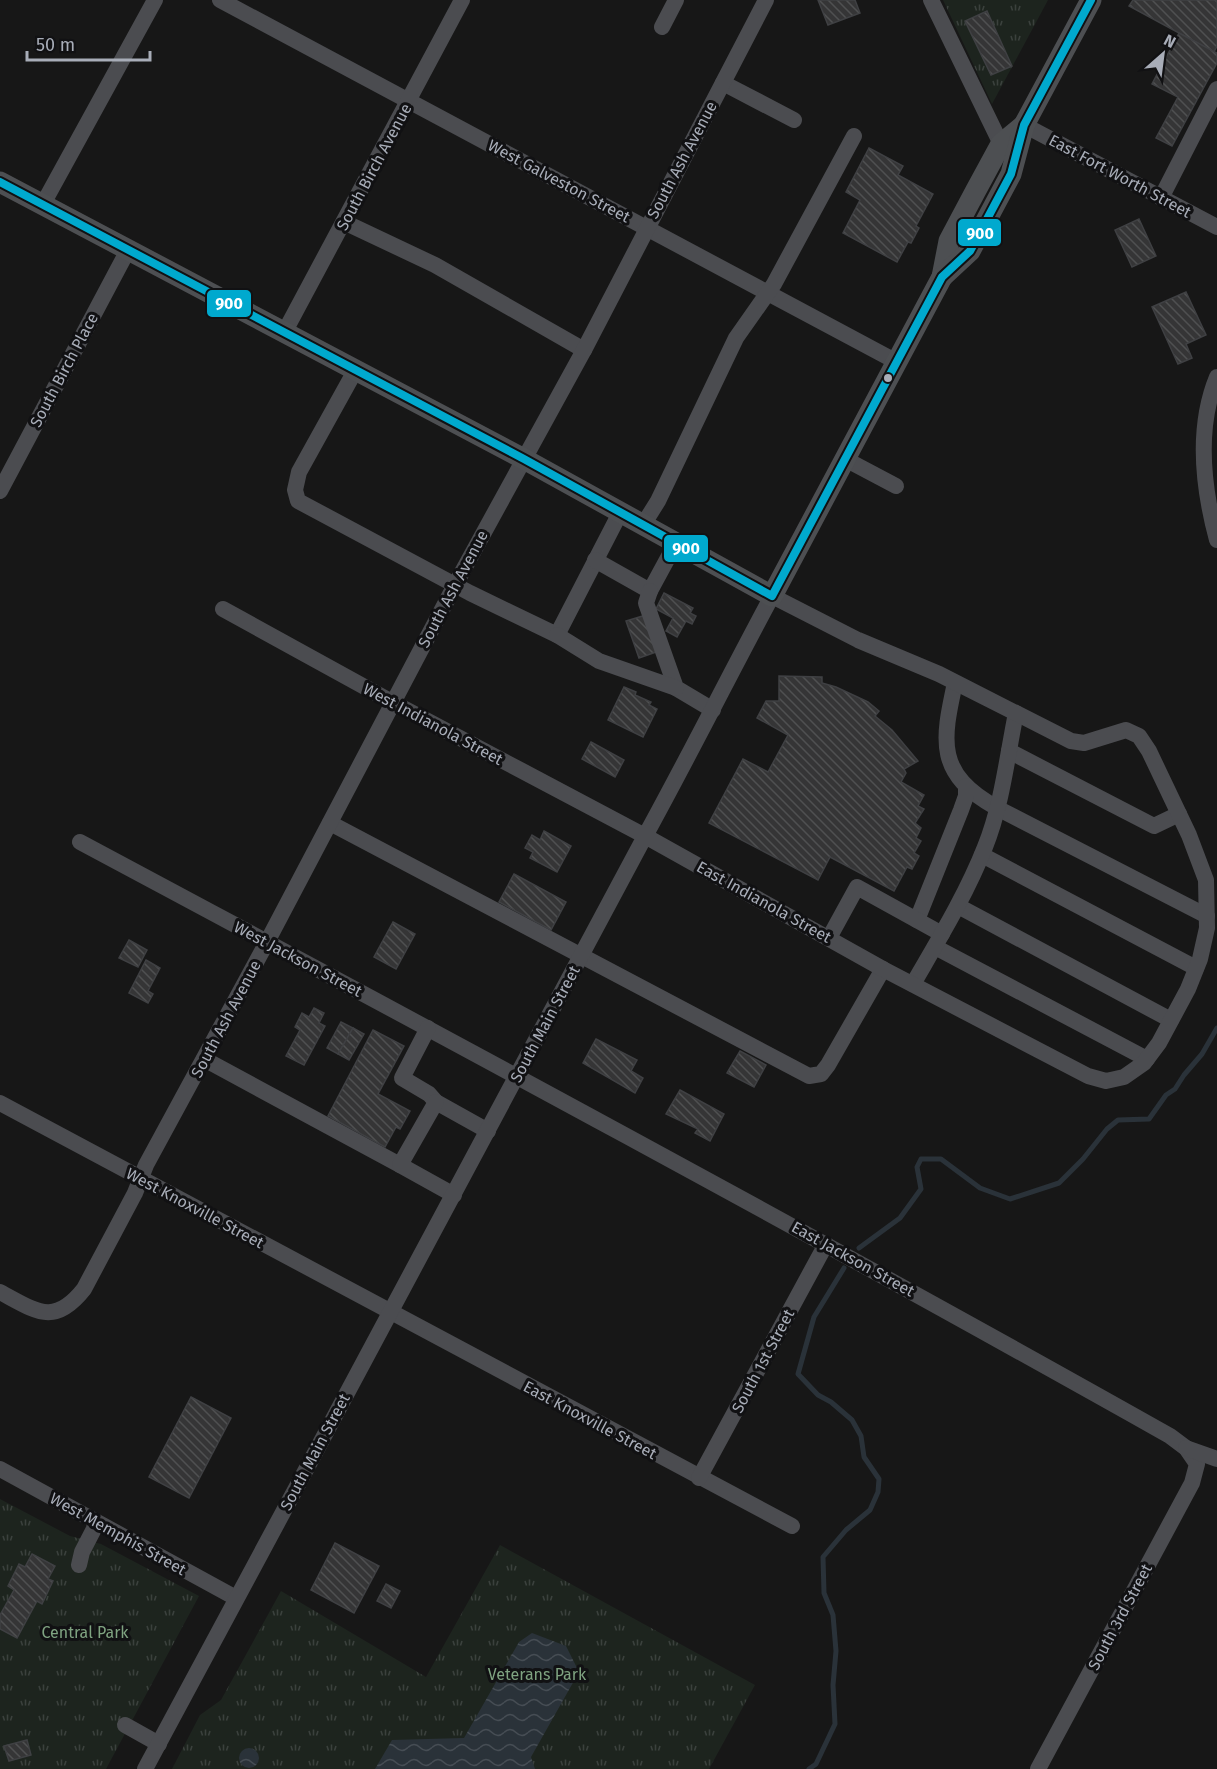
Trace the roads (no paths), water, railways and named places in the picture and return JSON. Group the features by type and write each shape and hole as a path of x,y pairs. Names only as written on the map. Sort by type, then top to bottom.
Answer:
{"main road":[{"name":"South Main Street","path":"942,277 970,250 1011,174 1024,125 1091,0"},
{"name":"South Main Street","path":"772,596 942,277 950,241 1001,144 1024,125"},
{"path":"0,182 524,459 772,596"}],"street":[{"path":"43,204 155,0"},
{"name":"West Galveston Street","path":"220,0 897,362"},
{"name":"South Birch Avenue","path":"284,333 462,0"},
{"path":"662,27 676,0"},
{"name":"South Ash Avenue","path":"0,1292 31,1309 54,1313 73,1303 89,1280 146,1165 267,942 392,702 584,350 766,0"},
{"path":"931,0 1001,144"},
{"path":"723,83 794,120"},
{"path":"1161,198 1217,89"},
{"name":"East Fort Worth Street","path":"1024,125 1216,228"},
{"path":"643,525 657,501 736,338 768,292 854,136"},
{"path":"345,222 510,306 584,350"},
{"name":"South Birch Place","path":"0,491 128,250"},
{"path":"355,371 299,472 295,490 298,501 455,585 557,635 598,661 676,688 713,710"},
{"path":"1217,377 1209,404 1204,449 1208,499 1217,540"},
{"path":"845,459 896,486"},
{"path":"557,635 620,513"},
{"path":"676,543 646,603 676,688"},
{"path":"596,560 651,591"},
{"name":"East Indianola Street","path":"645,836 883,969 1088,1076 1106,1081 1124,1077 1147,1059 1172,1020 1196,968 1207,928 1206,880 1179,814 1149,751 1139,736 1126,730 1084,743 1071,741 955,682 858,640 772,596"},
{"name":"South Main Street","path":"146,1769 772,596"},
{"name":"West Indianola Street","path":"223,609 392,702 645,836"},
{"path":"955,682 946,724 945,742 953,769 966,786 997,808 1207,916"},
{"path":"913,984 958,906 982,855 997,808 1016,713"},
{"path":"1009,751 1154,826 1179,814"},
{"path":"917,920 962,810 966,786"},
{"path":"330,823 809,1077 821,1074 828,1065 883,969"},
{"name":"West Jackson Street","path":"80,842 517,1076"},
{"path":"982,855 1196,968"},
{"path":"829,938 856,887 917,920 938,941 1147,1059"},
{"path":"958,906 1172,1020"},
{"path":"428,1028 402,1078 429,1094 436,1102 488,1131"},
{"path":"204,1059 454,1195"},
{"name":"East Jackson Street","path":"517,1076 826,1244 1170,1436 1186,1448 1217,1459"},
{"path":"400,1165 436,1102"},
{"name":"West Knoxville Street","path":"0,1103 390,1313"},
{"name":"South 1st Street","path":"699,1478 826,1244"},
{"name":"East Knoxville Street","path":"390,1313 792,1527"},
{"name":"East Jackson Street","path":"1186,1448 1197,1464"},
{"name":"South 3rd Street","path":"1038,1769 1192,1484 1197,1464"},
{"name":"West Memphis Street","path":"0,1469 237,1598"},
{"path":"79,1565 82,1552 97,1523"},
{"path":"125,1725 159,1744"}],"water":[{"path":"532,1633 566,1646 579,1672 531,1757 535,1769 375,1769 392,1740 464,1738 519,1642"},
{"path":"249,1748 256,1751 259,1758 256,1765 249,1768 242,1765 239,1758 242,1751"}],"waterway":[{"path":"859,1248 900,1218 921,1189 917,1167 921,1159 941,1159 980,1188 1010,1199 1059,1183 1083,1159 1107,1129 1118,1120 1149,1119 1166,1095 1175,1089 1202,1054 1217,1028"},
{"path":"809,1769 816,1764 835,1724 833,1685 836,1651 833,1615 824,1593 823,1557 846,1530 870,1510 878,1492 879,1479 864,1457 861,1436 852,1420 831,1402 818,1395 798,1374 814,1317 844,1268"}],"park label":[{"name":"Central Park","path":"85,1632"},
{"name":"Veterans Park","path":"537,1674"}]}
